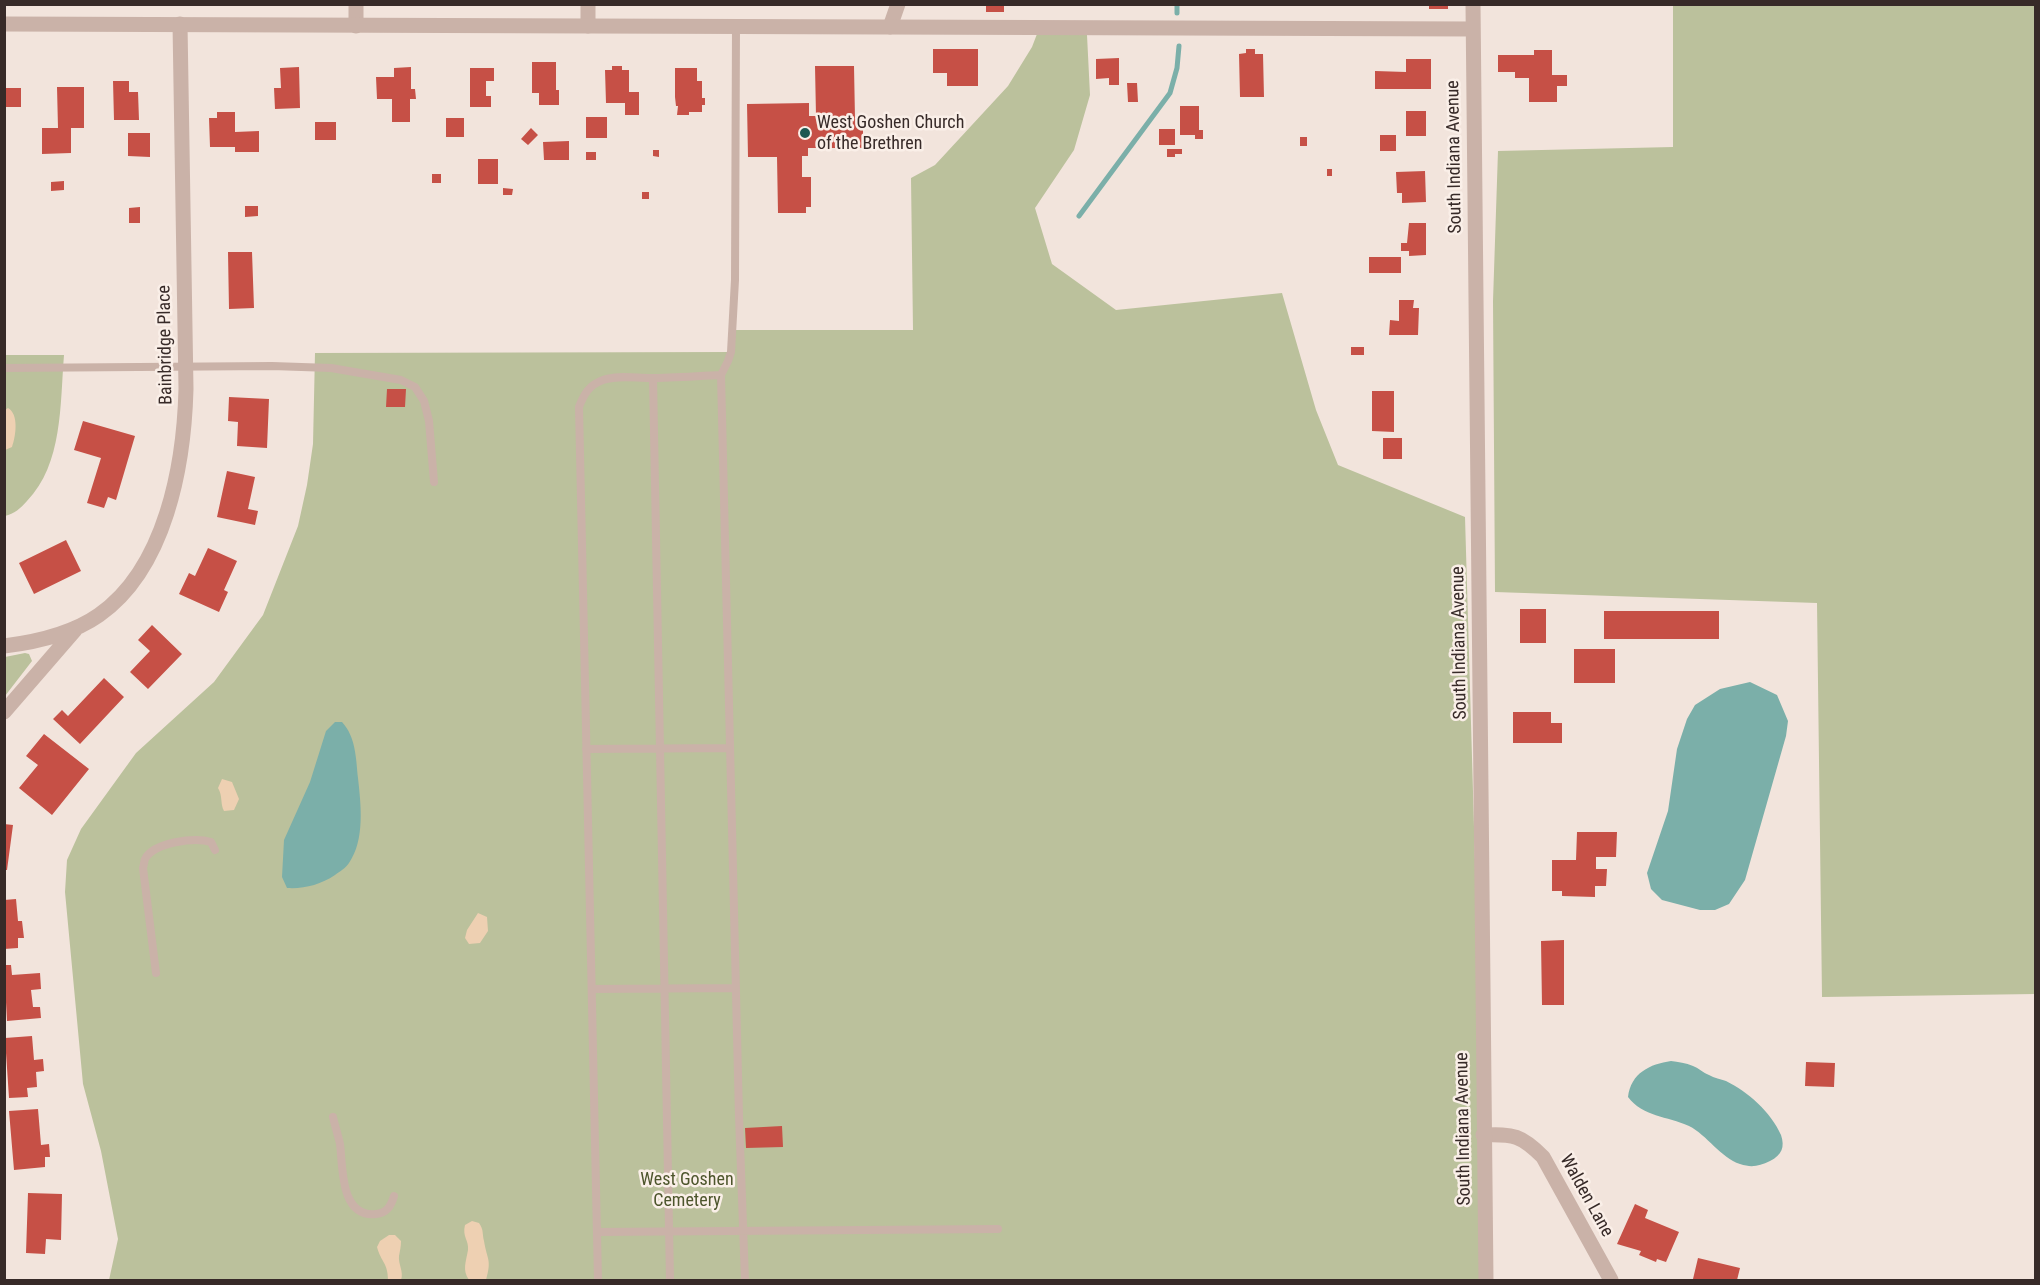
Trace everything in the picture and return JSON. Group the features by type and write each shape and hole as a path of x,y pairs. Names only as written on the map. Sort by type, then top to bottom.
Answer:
{"street":[{"path":"356,4 356,26"},
{"path":"588,4 588,26"},
{"path":"890,27 898,4"},
{"name":"South Indiana Avenue","path":"1473,4 1486,1281"},
{"path":"4,24 1473,29"},
{"name":"Bainbridge Place","path":"4,646 43,639 77,628 100,614 124,591 146,560 160,531 181,460 185,425 186,367 180,24"},
{"name":"Bainbridge Place","path":"4,712 77,628"},
{"name":"Walden Lane","path":"1483,1135 1509,1135 1528,1142 1543,1158 1611,1281"}],"lane":[{"path":"736,27 735,280 731,352 721,375 745,1281"},
{"path":"4,368 272,366 331,368 400,380 414,387 424,401 429,421 434,482"},
{"path":"598,1281 579,407 584,393 602,380 721,375"},
{"path":"653,378 670,1281"},
{"path":"586,749 730,748"},
{"path":"156,973 143,868 146,858 154,850 180,841 201,839 211,842 215,850"},
{"path":"592,989 736,988"},
{"path":"333,1117 346,1192 352,1205 365,1214 375,1214 384,1212 391,1206 394,1196"},
{"path":"597,1232 998,1229"}],"green space":[{"path":"1673,5 2035,5 2035,994 1822,997 1817,603 1495,592 1493,301 1498,151 1673,147"},
{"name":"West Goshen Cemetery","path":"1037,34 1087,35 1090,95 1074,150 1035,208 1052,264 1116,310 1282,293 1316,410 1338,465 1465,517 1486,1280 109,1280 118,1239 101,1151 83,1084 65,892 67,860 81,829 136,753 214,682 263,615 298,526 307,485 313,444 315,353 730,352 733,330 913,330 911,178 935,165 1008,86 1032,47"},
{"path":"5,355 64,355 60,413 47,469 39,486 25,504 5,516"},
{"path":"29,654 32,661 5,696 5,657"}],"sand":[{"path":"8,408 14,415 15,431 12,447 5,450 5,410"},
{"path":"222,779 232,782 239,799 234,810 224,811 218,788"},
{"path":"478,913 487,917 488,931 480,943 469,944 465,938 467,930"},
{"path":"472,1221 479,1223 482,1230 489,1263 486,1280 469,1280 466,1273 468,1247 464,1229 465,1225"},
{"path":"389,1235 395,1235 401,1241 399,1259 401,1280 388,1280 387,1270 377,1247 380,1241"}],"water":[{"path":"1750,682 1777,695 1788,721 1786,736 1745,880 1729,904 1715,910 1700,910 1662,900 1651,889 1647,873 1668,811 1677,749 1687,719 1695,705 1720,689"},
{"path":"335,722 342,722 347,728 354,748 361,811 358,844 348,865 335,875 312,886 287,888 282,877 284,840 310,782 326,731"},
{"path":"1671,1061 1685,1063 1726,1081 1750,1097 1777,1127 1783,1143 1780,1153 1770,1161 1759,1165 1740,1164 1727,1157 1689,1126 1648,1112 1634,1104 1628,1097 1637,1076 1649,1067"}],"building":[{"path":"986,4 1004,4 1004,12 986,12"},
{"path":"1429,4 1448,4 1448,9 1429,9"},
{"path":"933,49 978,49 978,86 947,86 947,73 933,73"},
{"path":"1246,49 1255,49 1255,54 1263,54 1264,97 1240,97 1239,54 1246,53"},
{"path":"1534,50 1552,50 1552,75 1567,75 1567,86 1557,86 1557,102 1529,102 1529,78 1515,78 1515,72 1498,72 1498,55 1534,55"},
{"path":"1119,58 1119,85 1109,85 1109,78 1096,79 1096,59"},
{"path":"1406,59 1431,59 1431,89 1375,89 1375,71 1406,72"},
{"path":"532,62 556,62 556,90 559,90 559,105 539,105 539,93 532,93"},
{"path":"612,66 622,66 622,70 629,70 629,92 639,92 639,115 625,115 625,103 606,103 605,70 612,70"},
{"name":"West Goshen Church of the Brethren","path":"815,66 854,66 855,119 863,119 863,148 808,148 808,156 802,156 802,177 811,177 811,207 806,207 806,213 778,213 777,157 748,157 747,104 809,103 809,116 816,116"},
{"path":"299,67 300,108 275,109 274,88 281,88 280,68"},
{"path":"411,67 411,89 415,89 416,99 410,99 410,122 392,122 392,99 377,99 376,77 394,77 394,68"},
{"path":"470,68 494,68 494,81 486,81 486,96 491,96 491,107 470,107"},
{"path":"675,68 697,68 697,81 702,81 702,98 705,98 702,112 677,115"},
{"path":"113,81 129,81 129,92 138,92 139,120 114,120"},
{"path":"1127,83 1137,83 1138,102 1128,102"},
{"path":"57,87 84,87 84,128 71,128 71,153 42,154 42,128 58,128"},
{"path":"4,88 21,88 21,107 4,107"},
{"path":"1180,106 1199,106 1199,130 1203,130 1203,139 1195,139 1195,135 1180,135"},
{"path":"1406,111 1426,111 1426,136 1406,136"},
{"path":"217,112 235,112 235,132 259,131 259,152 235,152 235,147 210,147 209,118 217,118"},
{"path":"586,117 607,117 607,138 586,138"},
{"path":"446,118 464,118 464,137 446,137"},
{"path":"315,122 336,122 336,140 315,140"},
{"path":"531,128 538,135 528,145 521,139"},
{"path":"1159,129 1175,129 1175,145 1159,145"},
{"path":"128,133 150,133 150,157 128,156"},
{"path":"1380,135 1396,135 1396,151 1380,151"},
{"path":"1300,137 1307,137 1307,146 1300,146"},
{"path":"569,141 569,160 544,160 543,142"},
{"path":"1167,149 1182,149 1182,154 1167,157"},
{"path":"653,150 659,150 659,157 653,156"},
{"path":"586,152 596,152 596,160 586,160"},
{"path":"478,159 498,159 498,184 478,184"},
{"path":"1327,169 1332,169 1332,176 1327,176"},
{"path":"1425,171 1426,202 1402,203 1402,193 1397,193 1396,172"},
{"path":"432,174 441,174 441,183 432,183"},
{"path":"64,181 64,190 51,191 51,182"},
{"path":"503,188 513,189 512,195 503,195"},
{"path":"642,192 649,192 649,199 642,199"},
{"path":"245,206 258,206 258,216 245,217"},
{"path":"140,207 140,223 129,223 129,208"},
{"path":"1409,223 1426,223 1426,255 1409,256 1409,251 1401,251 1401,243 1407,243"},
{"path":"228,252 252,252 254,308 229,309"},
{"path":"1369,257 1401,257 1401,273 1369,273"},
{"path":"1399,300 1414,300 1413,308 1419,308 1418,335 1389,335 1390,320 1399,321"},
{"path":"1351,347 1364,347 1364,355 1351,355"},
{"path":"387,389 406,389 405,407 386,407"},
{"path":"1372,391 1394,391 1394,432 1372,431"},
{"path":"229,397 269,399 267,448 237,446 238,422 228,421"},
{"path":"83,421 135,436 116,500 108,497 104,508 87,503 101,458 74,450"},
{"path":"1383,438 1402,438 1402,459 1383,459"},
{"path":"227,471 255,477 248,509 258,511 255,525 217,517"},
{"path":"66,540 81,571 34,594 19,563"},
{"path":"208,548 237,561 224,590 228,592 219,612 179,594 189,573 195,576"},
{"path":"1520,609 1546,609 1546,643 1520,643"},
{"path":"1604,611 1719,611 1719,639 1604,639"},
{"path":"152,625 182,654 148,689 130,672 150,651 138,640"},
{"path":"1574,649 1615,649 1615,683 1574,683"},
{"path":"104,678 124,697 80,744 53,719 62,710 68,716"},
{"path":"1513,712 1551,712 1551,723 1562,723 1562,743 1513,743"},
{"path":"44,734 89,769 52,815 19,788 38,765 26,756"},
{"path":"4,824 13,825 7,870 4,870"},
{"path":"1577,832 1617,832 1616,857 1596,857 1596,869 1607,869 1606,886 1595,886 1595,897 1562,896 1562,891 1552,891 1552,860 1576,860"},
{"path":"16,899 18,921 22,921 24,938 18,938 18,948 4,949 4,900"},
{"path":"1564,940 1564,1005 1542,1005 1541,941"},
{"path":"4,965 11,965 12,975 40,973 41,989 31,990 33,1007 40,1007 41,1018 7,1021"},
{"path":"32,1036 34,1060 43,1059 44,1071 36,1072 37,1087 27,1088 28,1097 9,1098 5,1038"},
{"path":"1806,1062 1835,1063 1834,1087 1805,1086"},
{"path":"38,1109 41,1145 49,1144 50,1157 45,1157 45,1167 14,1170 9,1111"},
{"path":"782,1126 783,1147 746,1148 745,1128"},
{"path":"28,1193 62,1194 61,1240 46,1239 45,1254 26,1253"},
{"path":"1635,1204 1648,1210 1645,1218 1679,1232 1666,1262 1657,1259 1656,1262 1639,1255 1641,1251 1617,1244"},
{"path":"1698,1258 1740,1268 1737,1280 1693,1279"}],"waterway":[{"path":"1177,4 1177,13"},
{"path":"1079,216 1170,93 1177,68 1179,46"}],"place":[{"name":"West Goshen Church of the Brethren","path":"805,133"}]}
